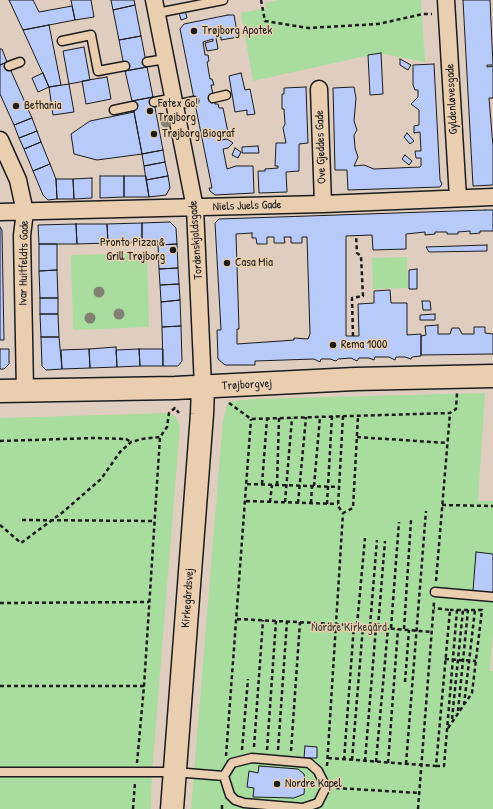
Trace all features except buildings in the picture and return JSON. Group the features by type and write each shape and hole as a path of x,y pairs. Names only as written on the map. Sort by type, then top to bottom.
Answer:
{"street":[{"name":"Tordenskjoldsgade","path":"156,7 195,208 203,387"},
{"name":"Gyldenløvesgade","path":"446,7 458,198"},
{"name":"Ove Gjeddes Gade","path":"319,89 323,204"},
{"name":"Ivar Huitfeldts Gade","path":"0,140 18,180 25,212 22,236 25,390"},
{"name":"Niels Juels Gade","path":"0,212 195,208 493,197"},
{"name":"Trøjborgvej","path":"0,391 203,387 493,376"},
{"name":"Kirkegårdsvej","path":"172,809 203,387"}],"lane":[{"path":"156,7 223,0"},
{"path":"62,40 91,35 98,71 124,66"},
{"path":"147,62 166,59"},
{"path":"9,66 20,62"},
{"path":"213,98 226,95"},
{"path":"154,102 194,101"},
{"path":"114,110 133,106"},
{"path":"435,592 493,597"},
{"path":"253,758 308,763 318,772 326,787 318,802 302,808 244,803 235,800 230,795 224,776 232,763 241,760 253,758"},
{"path":"0,772 174,772 224,776"}],"path":[{"path":"261,0 265,21 308,28 378,24 423,14 446,7"},
{"path":"353,336 352,298 363,296 361,256 357,253 356,235"},
{"path":"225,399 252,419 450,413 456,409 456,377"},
{"path":"132,809 144,686 160,437 167,427 169,413 175,408 179,413"},
{"path":"418,809 450,413"},
{"path":"327,504 332,416"},
{"path":"343,416 338,504 343,513 326,787 420,793"},
{"path":"343,513 352,508 358,416"},
{"path":"298,503 306,417"},
{"path":"311,503 320,417"},
{"path":"277,485 279,418"},
{"path":"284,502 292,418"},
{"path":"222,809 252,419"},
{"path":"262,484 267,419"},
{"path":"0,525 21,543 52,520 101,479 120,452 132,442 142,438 160,437"},
{"path":"357,437 447,443"},
{"path":"0,441 94,438 126,439 132,442"},
{"path":"247,484 339,487"},
{"path":"270,502 272,485"},
{"path":"246,501 338,504"},
{"path":"442,505 493,506"},
{"path":"406,764 426,510"},
{"path":"22,520 155,520"},
{"path":"404,629 411,520"},
{"path":"376,762 399,522"},
{"path":"344,760 355,625 365,538"},
{"path":"370,626 377,540"},
{"path":"365,761 385,541"},
{"path":"0,603 149,602"},
{"path":"434,608 450,610 482,610 472,693 452,720 447,730"},
{"path":"436,766 450,610"},
{"path":"328,758 444,766 457,610"},
{"path":"452,720 463,610"},
{"path":"458,712 468,610"},
{"path":"464,704 475,610"},
{"path":"237,619 355,625 432,632"},
{"path":"253,758 263,620"},
{"path":"266,759 276,620"},
{"path":"277,760 287,621"},
{"path":"290,761 300,622"},
{"path":"352,760 363,626"},
{"path":"388,763 398,629"},
{"path":"404,682 409,630"},
{"path":"445,659 476,661"},
{"path":"241,760 248,679"},
{"path":"0,686 144,686"}],"green space":[{"path":"279,0 421,0 425,62 379,53 253,81 241,13 266,8 265,3"},
{"path":"147,253 149,327 73,330 71,255"},
{"path":"407,257 408,288 373,289 372,258"},
{"name":"Nordre Kirkegård","path":"485,393 478,501 493,501 493,631 490,671 493,671 493,809 191,809 223,420 228,402 253,399"},
{"path":"169,413 176,417 180,426 152,772 151,809 0,809 0,418"}],"place":[{"name":"Trøjborg Apotek","path":"194,31"},
{"name":"Bethania","path":"16,106"},
{"name":"Føtex Go! Trøjborg","path":"150,111"},
{"name":"Trøjborg Biograf","path":"154,134"},
{"name":"Pronto Pizza & Grill Trøjborg","path":"173,250"},
{"name":"Casa Mia","path":"227,263"},
{"name":"Rema 1000","path":"333,345"},
{"name":"Nordre Kapel","path":"277,784"}]}
